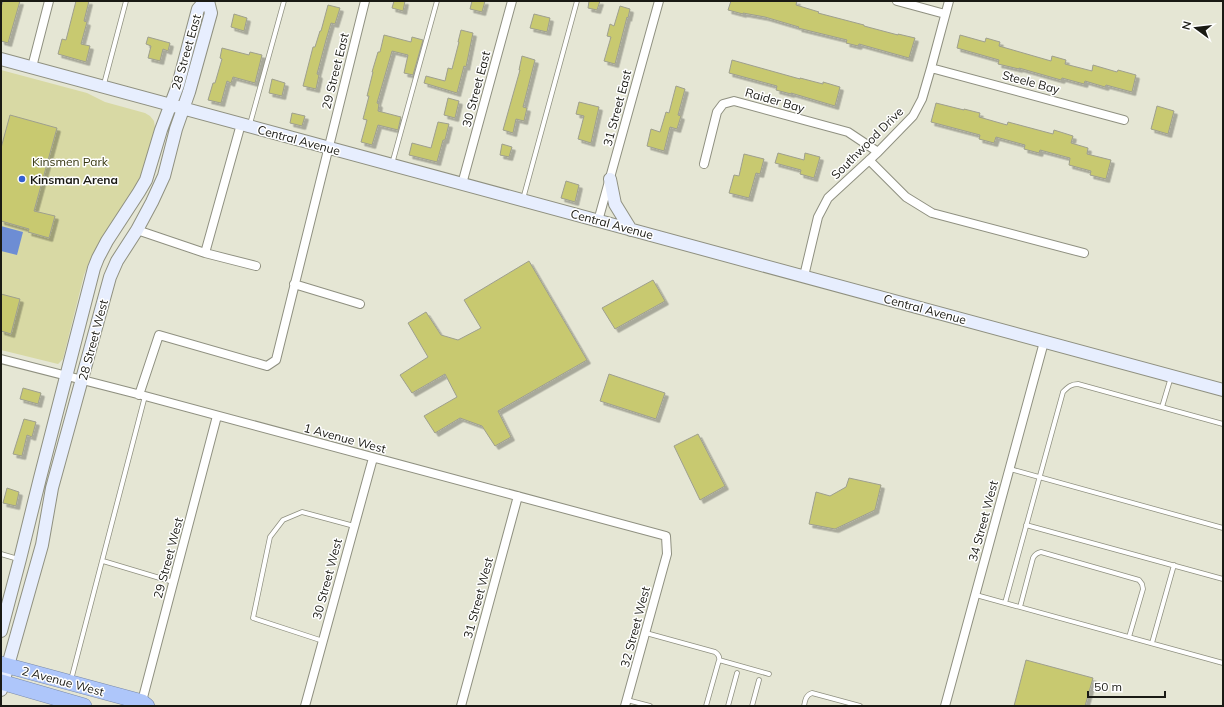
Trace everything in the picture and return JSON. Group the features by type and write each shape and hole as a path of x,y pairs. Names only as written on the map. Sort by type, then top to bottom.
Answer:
{"highway":[{"name":"2 Avenue West","path":"4,665 143,705"},
{"name":"2 Avenue West","path":"2,685 84,706"}],"street":[{"path":"32,67 49,1"},
{"name":"28 Street East","path":"170,105 178,85 198,9 205,1"},
{"name":"28 Street West","path":"2,685 4,665 42,545 52,488 110,277 117,261 137,230 152,202 164,176 176,129 184,109 211,14 208,1"},
{"name":"29 Street East","path":"142,395 159,335 267,366 276,360 365,1"},
{"name":"30 Street East","path":"462,184 512,1"},
{"name":"31 Street East","path":"598,221 660,1"},
{"path":"898,1 945,14"},
{"name":"Southwood Drive","path":"804,276 818,217 828,198 878,152 913,116 922,99 949,1"},
{"name":"Central Avenue","path":"1,59 1223,390"},
{"name":"Steele Bay","path":"931,68 1124,120"},
{"name":"Raider Bay","path":"704,164 717,112 723,104 734,101 848,132 878,152"},
{"name":"28 Street West","path":"1,631 96,263 107,241 146,180 170,105"},
{"path":"205,253 245,125"},
{"path":"869,160 906,197 932,213 1084,253"},
{"path":"610,179 615,204 631,230"},
{"path":"137,230 205,253 256,266"},
{"path":"294,284 360,304"},
{"name":"34 Street West","path":"945,706 1044,342"},
{"name":"1 Avenue West","path":"1,359 142,395 666,536 668,554"},
{"name":"29 Street West","path":"143,705 217,416"},
{"name":"30 Street West","path":"305,706 373,458"},
{"name":"31 Street West","path":"461,706 518,496"},
{"name":"32 Street West","path":"626,703 668,554"}],"lane":[{"path":"103,87 126,1"},
{"path":"245,125 284,1"},
{"path":"392,165 437,1"},
{"path":"523,200 577,1"},
{"path":"1162,407 1171,376"},
{"path":"1004,603 1063,392 1072,384 1078,384 1223,424"},
{"path":"70,684 103,561 142,395"},
{"path":"1010,469 1223,528"},
{"path":"323,641 252,618 270,537 282,520 302,512 354,526"},
{"path":"1026,525 1223,579"},
{"path":"1020,607 1035,555 1041,552 1138,580 1142,584 1143,589 1129,637"},
{"path":"1,554 20,559"},
{"path":"103,561 174,582"},
{"path":"1152,643 1174,565"},
{"path":"975,595 1223,663"},
{"path":"646,633 715,652 719,657 719,660 706,706"},
{"path":"719,660 769,674"},
{"path":"728,706 737,673"},
{"path":"752,706 759,680"},
{"path":"804,706 808,695 812,693 860,706"},
{"path":"626,703 650,706"}],"green space":[{"name":"Kinsmen Park","path":"1,70 87,93 105,102 145,113 154,121 155,128 145,166 136,186 89,262 84,275 63,359 58,364 1,350"}],"water":[{"path":"1,226 23,232 17,255 1,251"}],"building":[{"path":"3,1 20,1 8,43 1,41 1,7"},
{"path":"76,1 89,1 84,21 87,22 81,44 90,46 86,62 58,54 62,39 66,40"},
{"path":"394,1 405,1 403,11 392,8"},
{"path":"472,1 485,1 482,12 470,9"},
{"path":"589,1 600,1 597,10 588,8"},
{"path":"731,1 797,1 796,5 819,12 818,13 898,35 915,38 909,58 859,44 858,46 846,43 847,40 798,28 799,27 765,17 728,10"},
{"path":"328,5 340,8 335,24 331,23 317,74 319,75 316,89 303,86 313,47 315,47 321,31"},
{"path":"620,6 630,9 615,64 604,61 611,37 607,36 610,24 614,26"},
{"path":"234,14 247,18 244,31 231,27"},
{"path":"534,14 550,18 547,32 530,28"},
{"path":"461,30 473,33 466,67 464,66 457,93 424,83 426,76 445,81 448,68 452,69"},
{"path":"384,35 411,42 412,37 423,40 413,75 404,73 408,55 392,51 377,103 379,104 378,111 401,117 398,130 378,125 372,145 361,142 367,120 363,119 369,96 367,96 372,72 378,52 380,52"},
{"path":"960,35 985,42 986,38 1000,42 999,46 1051,61 1052,56 1066,60 1065,64 1092,71 1093,65 1117,72 1118,70 1136,75 1132,92 1106,85 1105,87 1085,81 1084,84 1062,78 1061,80 1019,68 998,64 999,60 957,48"},
{"path":"148,37 170,43 168,51 163,49 160,61 148,58 151,46 146,44"},
{"path":"222,48 249,55 250,52 262,55 255,83 233,77 231,83 227,81 221,103 208,100 222,59 220,58"},
{"path":"522,56 535,60 523,107 527,108 524,121 516,119 513,133 503,130 520,70"},
{"path":"732,60 800,79 823,84 823,82 840,87 835,106 776,90 777,86 729,73"},
{"path":"272,79 285,83 282,96 269,93"},
{"path":"676,86 685,89 678,115 681,116 677,129 670,127 664,151 647,146 651,129 660,132 666,112 669,113"},
{"path":"448,98 459,101 455,118 444,115"},
{"path":"579,102 599,107 591,143 578,139 584,116 576,114"},
{"path":"936,103 980,113 979,117 1007,125 1008,122 1053,134 1054,130 1073,136 1071,143 1088,148 1087,154 1111,160 1106,179 1090,175 1091,171 1069,165 1070,158 1040,150 1039,153 1024,149 1025,145 996,137 994,143 979,139 980,135 931,122"},
{"path":"1157,106 1174,111 1168,134 1151,129"},
{"path":"292,113 305,116 302,126 290,123"},
{"name":"Kinsman Arena","path":"10,115 57,128 34,211 55,216 49,238 28,232 29,229 1,221 1,148"},
{"path":"438,122 449,124 437,162 409,155 412,143 431,148"},
{"path":"502,144 512,147 509,157 500,155"},
{"path":"778,153 804,160 805,153 820,157 814,178 800,174 801,170 775,163"},
{"path":"744,154 764,159 760,174 756,173 749,198 729,193 734,175 739,176"},
{"path":"566,181 579,185 575,202 561,198"},
{"path":"529,261 587,360 498,411 511,437 495,446 482,426 460,418 435,433 424,416 457,397 445,374 412,393 400,375 428,357 408,323 426,312 441,335 458,340 481,328 464,300"},
{"path":"653,280 665,301 615,329 602,308"},
{"path":"1,294 20,299 11,334 1,331"},
{"path":"609,374 665,393 656,419 600,401"},
{"path":"23,388 41,393 38,404 20,399"},
{"path":"24,419 36,422 32,437 27,435 22,456 13,454"},
{"path":"698,434 725,486 700,500 674,446"},
{"path":"849,478 881,485 875,510 835,529 809,524 816,492 830,496 846,487"},
{"path":"7,488 19,492 16,506 3,503"},
{"path":"1026,660 1093,678 1085,706 1014,706"}],"place":[{"name":"Kinsman Arena","path":"22,179"}]}
